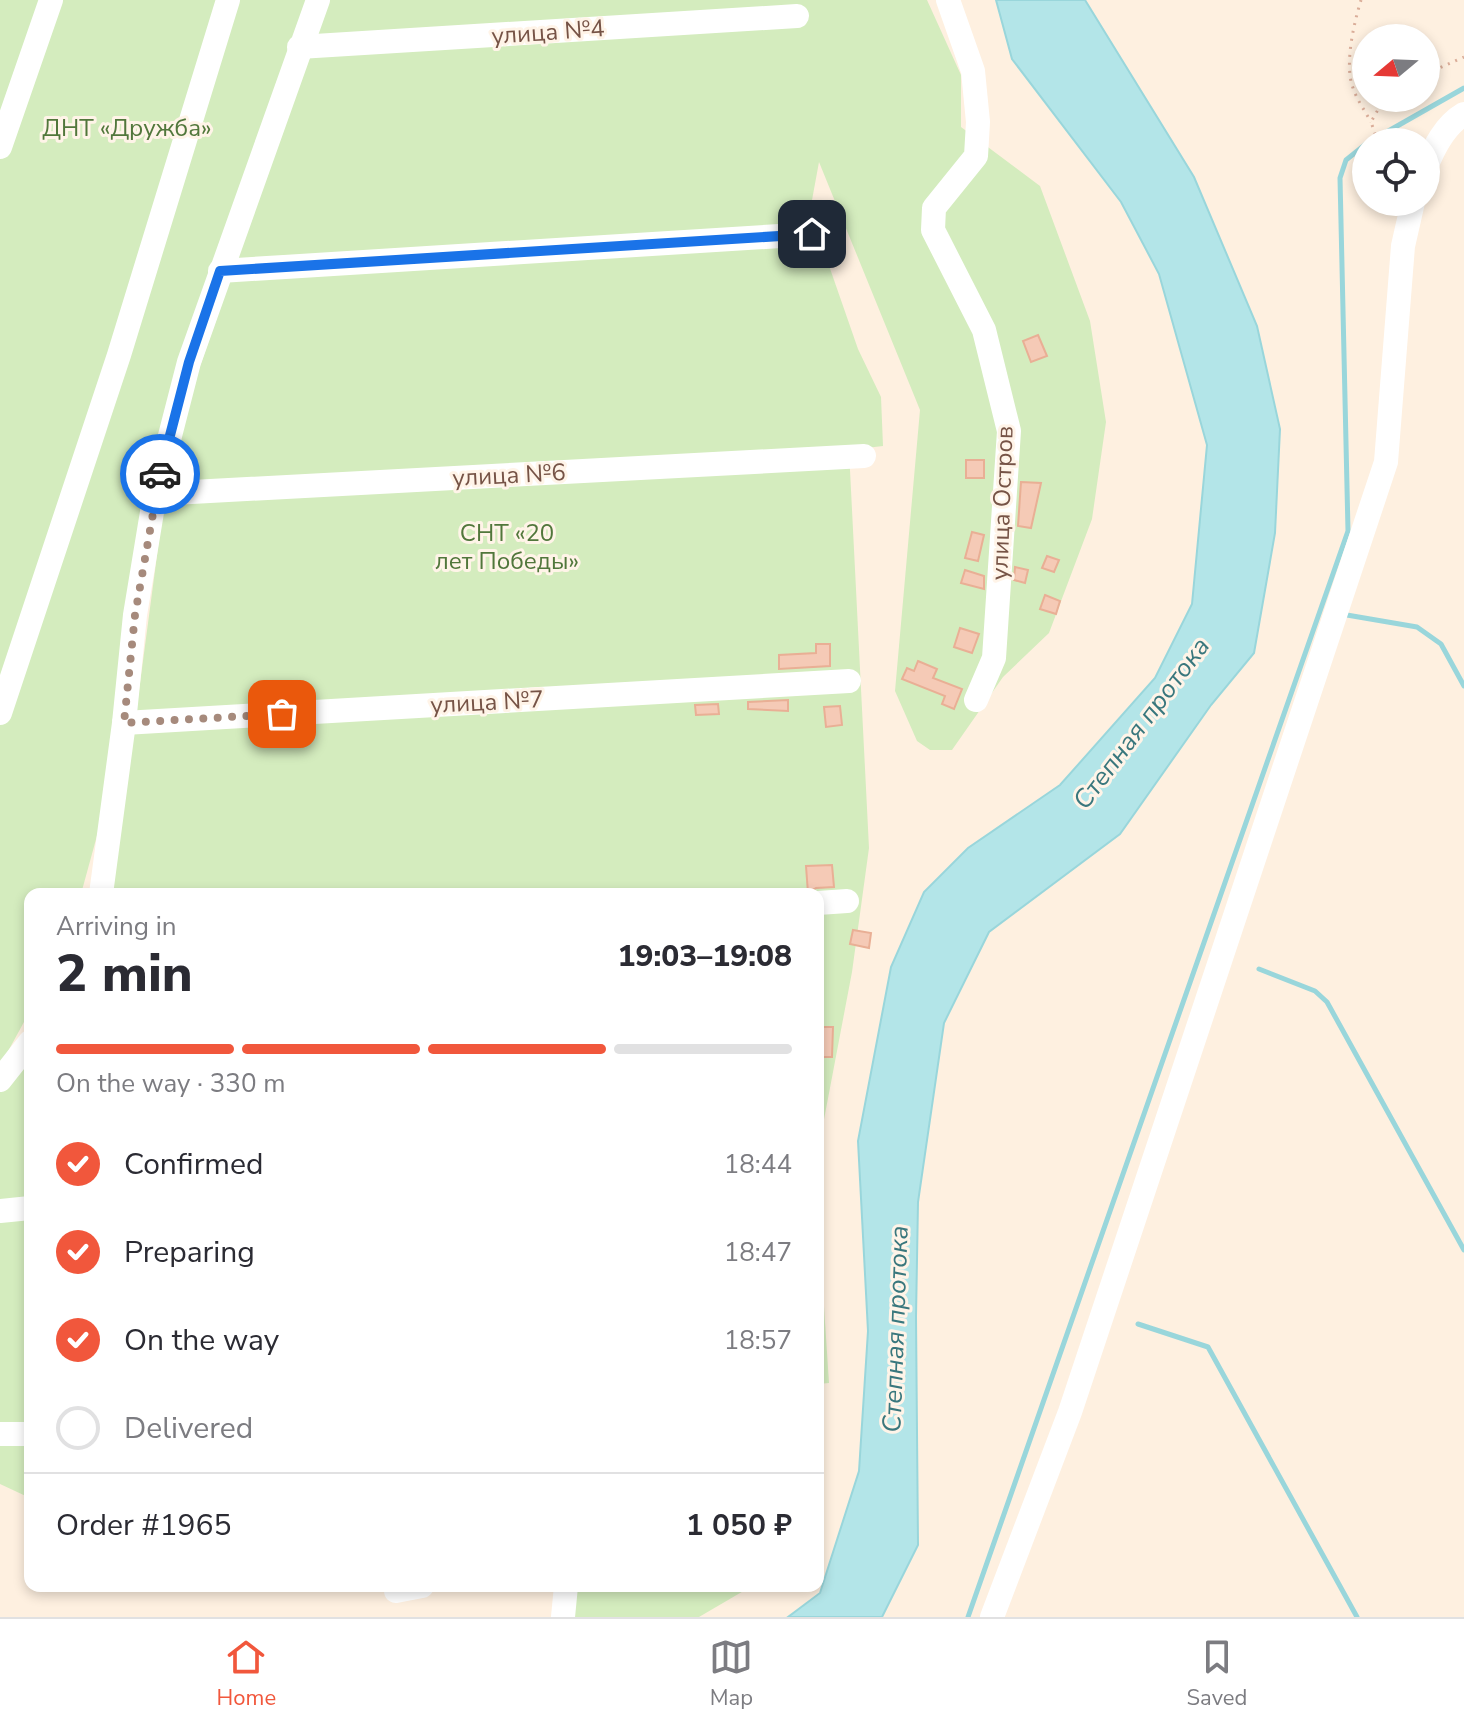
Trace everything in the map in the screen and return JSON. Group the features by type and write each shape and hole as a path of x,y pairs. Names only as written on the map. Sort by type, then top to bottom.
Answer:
{"street":[{"path":"0,147 51,0"},
{"path":"0,713 119,355 228,0"},
{"path":"102,888 135,615 155,494 189,362 318,0"},
{"name":"улица Остров","path":"948,0 973,71 978,122 976,156 934,208 933,230 984,330 1009,431 994,658 976,700"},
{"name":"улица №4","path":"299,47 797,16"},
{"path":"1440,139 1453,120 1464,114"},
{"path":"992,1617 1070,1412 1386,462 1403,246 1410,216"},
{"path":"220,271 812,234"},
{"name":"улица №6","path":"155,494 864,456"},
{"name":"улица №7","path":"124,723 849,681"},
{"path":"824,903 847,901"},
{"path":"0,1080 24,1050"},
{"path":"0,1211 24,1209"},
{"path":"0,1434 24,1434"},
{"path":"563,1617 565,1592"}],"path":[{"path":"1361,0 1354,23 1351,86 1373,128"},
{"path":"1440,68 1464,57"},
{"path":"1371,122 1377,112"}],"green space":[{"name":"ДНТ «Дружба»","path":"0,0 311,0 181,352 98,832 83,888 24,888 24,1022 0,1066"},
{"name":"СНТ «20 лет Победы»","path":"327,0 927,0 961,75 961,127 1040,186 1090,321 1106,422 1092,519 1049,633 1003,677 952,750 930,750 917,741 895,691 920,410 819,162 810,211 858,349 881,397 883,446 849,450 869,848 852,972 824,1119 824,888 113,888 171,450"},
{"path":"24,1060 24,1495 0,1484 0,1090"},
{"path":"824,1306 829,1383 824,1383"},
{"path":"565,1592 742,1592 699,1617 567,1617"}],"water":[{"name":"Степная протока","path":"996,0 1085,0 1194,177 1257,326 1280,429 1275,533 1254,653 1211,705 1120,834 989,932 944,1023 918,1202 918,1545 882,1617 788,1617 824,1592 824,1580 859,1471 868,1331 858,1141 891,967 924,892 968,848 1060,785 1155,678 1192,604 1207,445 1159,274 1121,202 1012,59"}],"building":[{"path":"1038,335 1047,356 1031,362 1023,341"},
{"path":"966,460 984,460 984,478 966,478"},
{"path":"1021,482 1041,483 1031,528 1018,526"},
{"path":"972,532 984,535 978,561 965,558"},
{"path":"1047,556 1059,560 1054,572 1042,568"},
{"path":"1015,567 1028,570 1025,583 1014,580"},
{"path":"965,570 984,576 984,589 961,583"},
{"path":"1045,595 1060,601 1056,614 1040,609"},
{"path":"960,628 979,634 972,653 954,647"},
{"path":"816,644 830,644 830,666 779,669 779,655 816,653"},
{"path":"918,661 937,669 933,678 962,689 954,709 942,704 945,696 902,679 907,668 914,671"},
{"path":"788,700 788,711 748,709 748,702"},
{"path":"718,704 719,714 696,715 695,705"},
{"path":"840,706 842,725 826,727 824,707"},
{"path":"832,865 834,887 808,888 806,866"},
{"path":"853,930 871,933 869,948 850,944"},
{"path":"824,1027 833,1027 832,1057 824,1057"}],"waterway":[{"path":"1394,128 1464,88"},
{"path":"968,1617 1348,531 1340,178 1346,160 1352,155"},
{"path":"1341,614 1417,627 1441,644 1464,686"},
{"path":"1259,969 1315,991 1327,1002 1464,1250"},
{"path":"1138,1324 1208,1347 1357,1617"}],"way so far":[{"path":"160,474 135,615 124,723 282,714"}],"route":[{"path":"160,474 189,362 220,271 812,234"}]}
